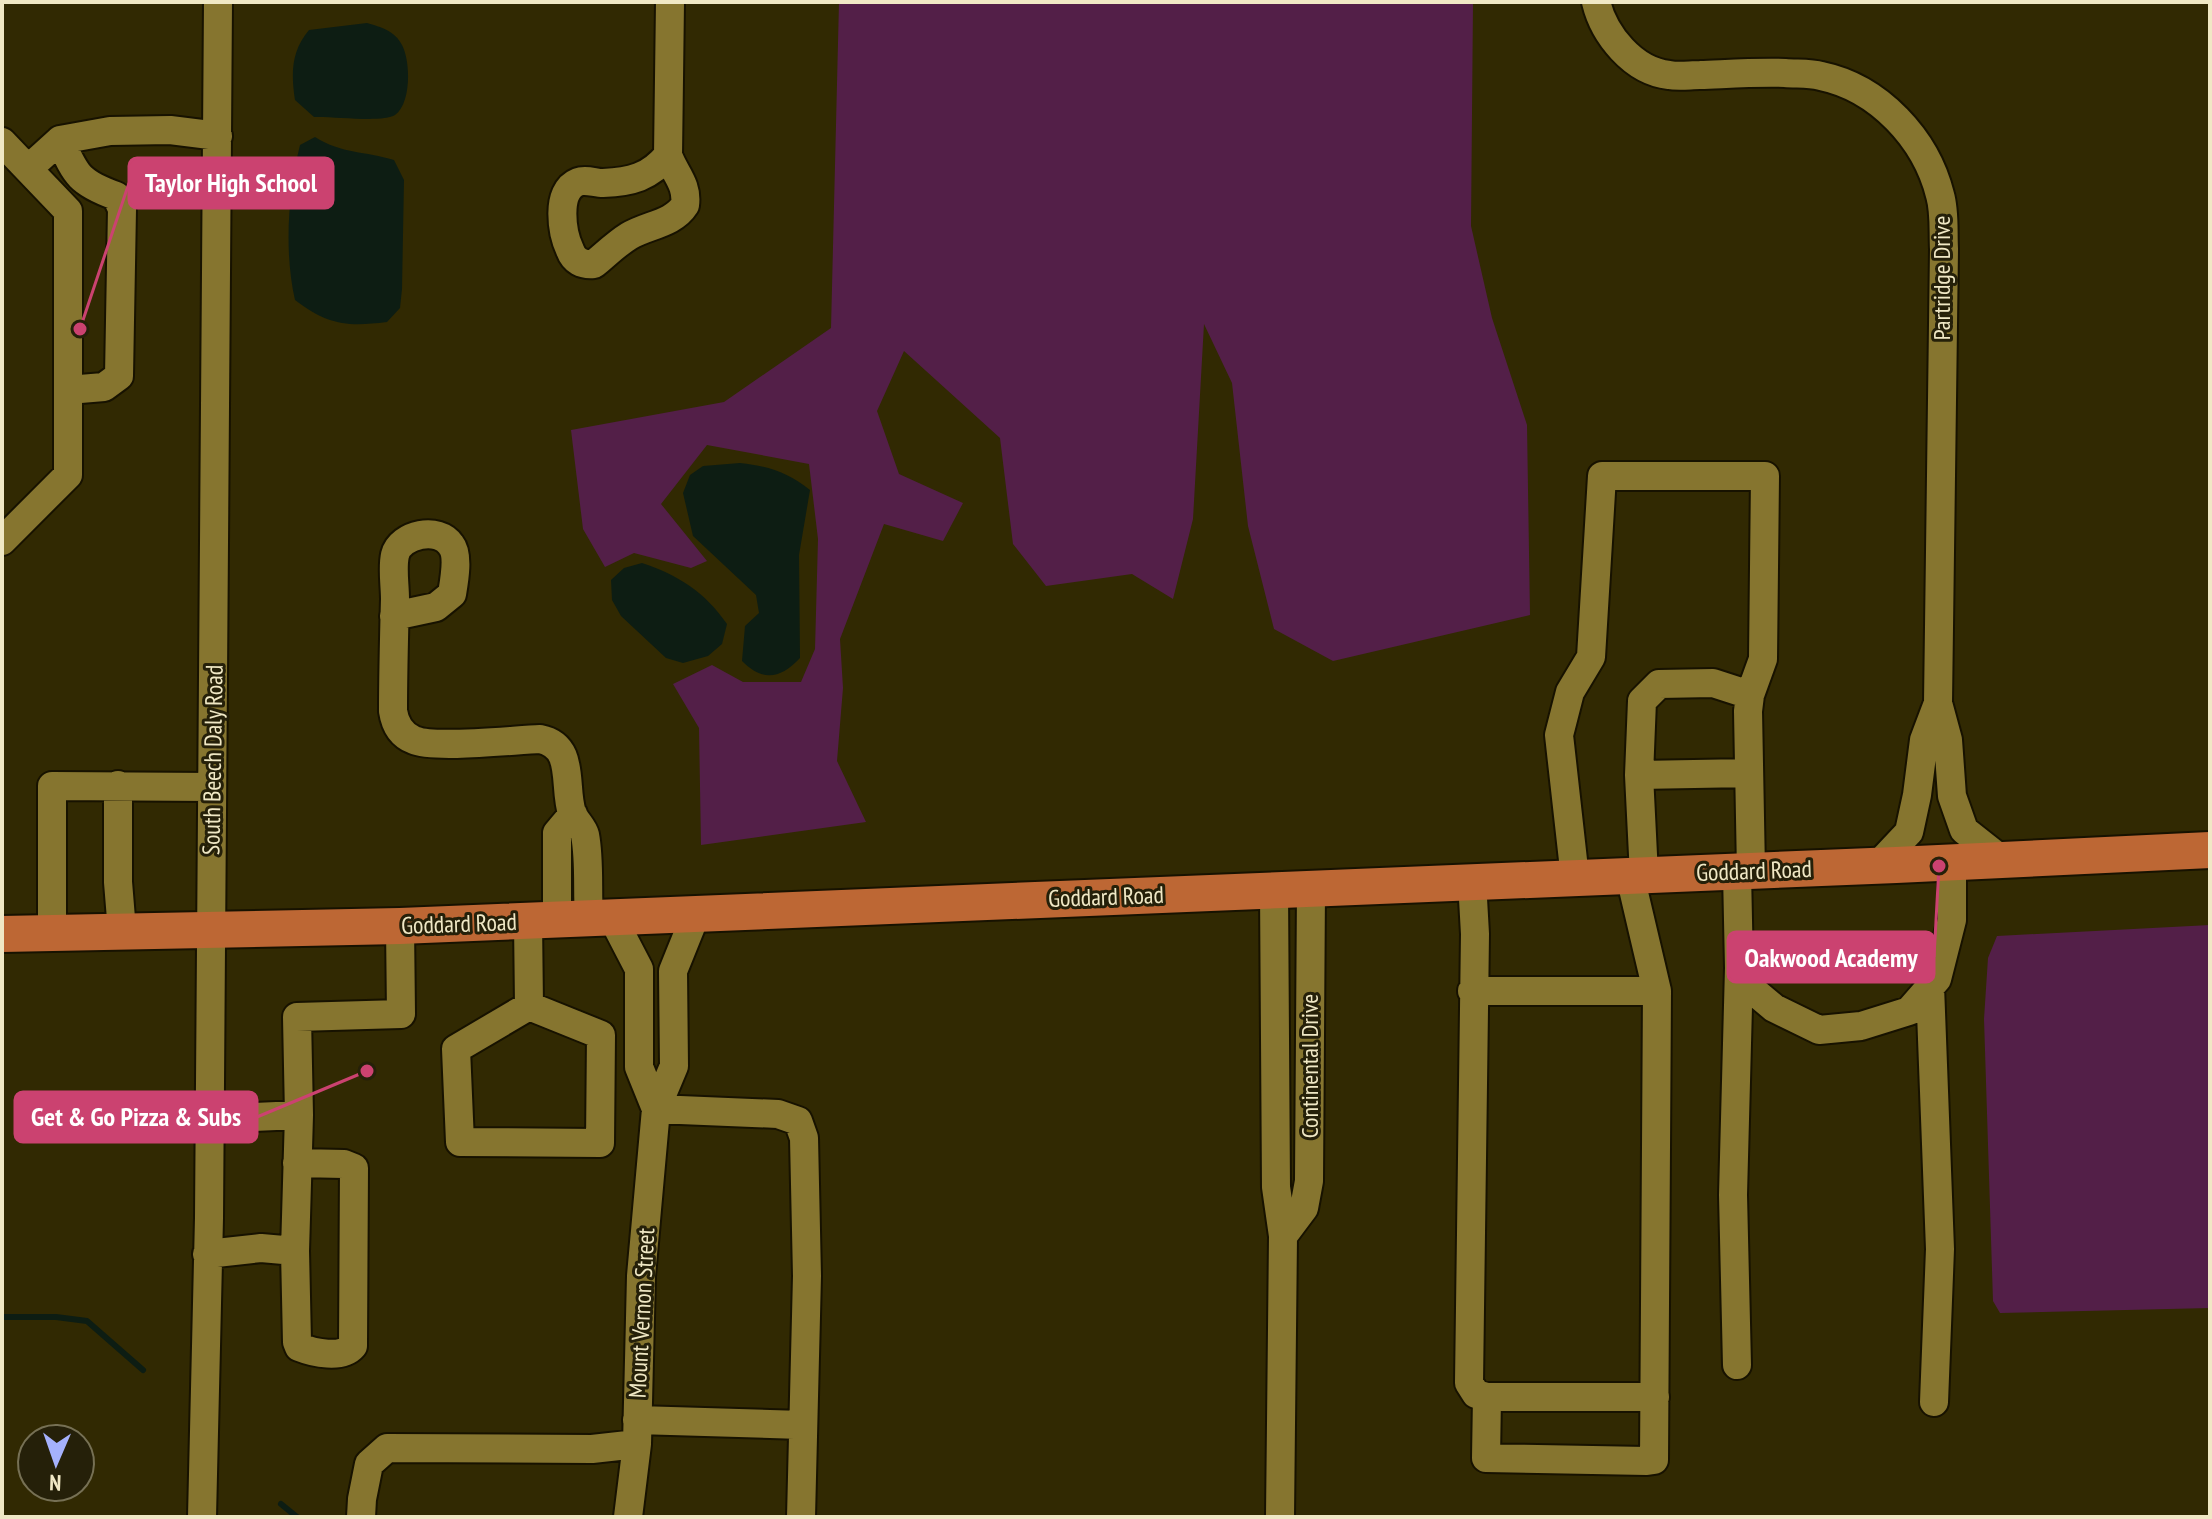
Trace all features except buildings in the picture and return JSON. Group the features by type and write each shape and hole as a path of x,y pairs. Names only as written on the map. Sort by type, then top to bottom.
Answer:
{"main road":[{"name":"Goddard Road","path":"2,934 400,926 1744,872 2210,850"}],"street":[{"name":"South Beech Daly Road","path":"202,1517 210,1119 218,2"},
{"path":"668,155 657,169 640,177 622,181 583,181 570,188 562,214 564,232 573,257 579,262 594,264 629,236 680,212 685,205 685,187 672,168 668,155 670,2"},
{"name":"Partridge Drive","path":"1596,2 1614,41 1648,67 1668,75 1820,75 1871,96 1922,149 1941,197 1944,249 1938,703"},
{"path":"28,169 60,140 110,131 170,130 218,136"},
{"path":"60,140 77,176 95,188 116,196 122,209 119,376 104,387 68,390"},
{"path":"2,142 68,211 68,475 2,541"},
{"path":"1575,878 1559,735 1570,692 1591,657 1602,476 1765,476 1763,659 1750,695 1739,968 1733,1195 1737,1365"},
{"path":"394,616 393,711 404,735 428,744 550,741 559,747 565,757 573,814 557,833 571,919 529,1006 456,1049 460,1142 600,1143 601,1035 529,1006"},
{"path":"1487,1397 1486,1458 1654,1460 1657,991 1637,876 1642,701 1659,684 1713,683 1750,695"},
{"path":"1938,703 1948,740 1952,796 1964,830 2002,860"},
{"path":"1877,866 1909,832 1924,740 1938,703"},
{"path":"1639,775 1749,773"},
{"path":"118,785 118,882 122,931"},
{"path":"52,933 52,786 212,787"},
{"path":"1739,968 1749,987 1774,1008 1819,1030 1861,1026 1909,1011 1937,979 1952,920 1952,863"},
{"path":"1472,881 1475,934 1469,1383 1476,1394 1487,1397 1655,1397"},
{"name":"Continental Drive","path":"1283,1236 1304,1208 1309,1181 1311,889"},
{"name":"Continental Drive","path":"1274,890 1276,1187 1283,1236 1280,1517"},
{"name":"Mount Vernon Street","path":"628,1517 637,1432 641,1276 656,1109 674,1066 673,971 696,914"},
{"name":"Mount Vernon Street","path":"571,919 639,969 639,1067 656,1109"},
{"path":"297,1163 344,1164 354,1168 353,1346 343,1353 310,1351 299,1347 297,1342 295,1251 297,1163 299,1115 297,1017 401,1014 400,926"},
{"path":"1930,986 1940,1249 1934,1402"},
{"path":"1472,991 1657,991"},
{"path":"656,1109 778,1114 798,1121 806,1159 807,1276 801,1517"},
{"path":"210,1119 299,1115"},
{"path":"207,1254 261,1248 295,1251"},
{"path":"361,1517 369,1464 387,1448 592,1449 637,1432 802,1425"}],"shaded area":[{"path":"839,2 1473,2 1471,226 1492,318 1527,425 1530,615 1333,661 1274,629 1248,526 1232,383 1204,324 1193,519 1173,599 1132,574 1046,586 1013,544 1000,438 904,351 877,411 899,474 963,503 943,541 884,524 840,639 843,688 837,761 866,822 701,845 699,728 673,684 712,665 743,682 801,682 815,649 818,539 809,464 707,445 661,504 707,561 691,568 634,553 605,567 583,529 571,430 724,402 831,328"},
{"path":"367,23 392,33 405,52 408,82 400,110 395,115 380,119 314,117 295,100 294,63 303,38 309,30"},
{"path":"315,137 344,149 394,160 404,180 400,308 387,322 338,322 318,315 295,300 289,262 293,183 300,145"},
{"path":"740,463 777,471 810,490 799,555 800,658 778,674 764,675 742,661 745,626 759,613 756,595 693,536 683,493 690,475 703,466"},
{"path":"642,563 690,586 710,603 727,624 722,644 708,656 683,663 666,658 621,616 612,600 611,580 624,568"},
{"path":"2210,925 2210,1308 2000,1313 1993,1301 1984,1019 1988,958 1997,936"}],"waterway":[{"path":"2,1317 56,1317 87,1321 143,1370"},
{"path":"281,1504 297,1517"}],"place":[{"name":"Taylor High School","path":"80,329"},
{"name":"Oakwood Academy","path":"1939,866"},
{"name":"Get & Go Pizza & Subs","path":"367,1071"}]}
